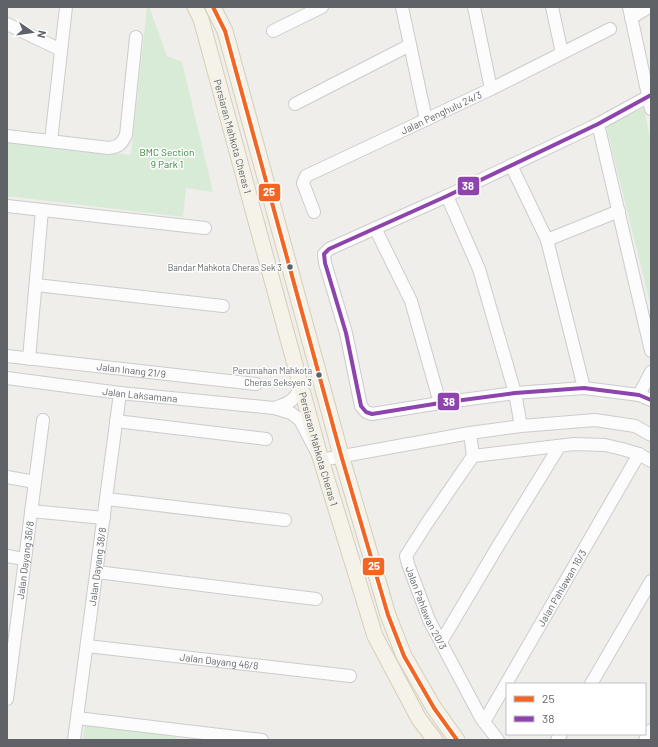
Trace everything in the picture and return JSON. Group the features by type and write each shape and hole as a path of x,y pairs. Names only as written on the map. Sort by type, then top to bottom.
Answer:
{"main road":[{"name":"Persiaran Mahkota Cheras 1","path":"195,7 202,19 321,460 375,636 419,719 435,740"},
{"name":"Persiaran Mahkota Cheras 1","path":"213,7 225,31 341,455 388,614 404,656 434,708 457,740"}],"street":[{"path":"51,141 66,7"},
{"path":"273,31 322,7"},
{"path":"402,7 426,120"},
{"path":"474,7 491,89"},
{"path":"552,7 562,52"},
{"path":"649,7 630,12 650,96 651,109"},
{"path":"7,24 61,50"},
{"name":"Jalan Penghulu 24/3","path":"314,212 303,183 306,176 491,89 610,29"},
{"path":"7,136 109,148 116,147 122,143 126,134 136,37"},
{"path":"295,104 410,45"},
{"path":"650,96 598,124 447,196 329,249 324,254 324,263 346,333 361,406 366,412 372,414 515,393 584,388 640,395 651,400"},
{"path":"598,124 651,351"},
{"path":"511,165 547,240 584,388"},
{"path":"447,196 479,270 515,393 521,426"},
{"path":"7,206 206,228"},
{"path":"29,359 42,210"},
{"path":"547,240 619,211"},
{"path":"375,228 411,301 440,403"},
{"path":"36,285 223,306"},
{"name":"Jalan Inang 21/9","path":"7,356 256,384"},
{"path":"640,395 651,372"},
{"name":"Jalan Laksamana","path":"7,378 120,393 274,408 291,413 300,420 321,460"},
{"name":"Jalan Laksamana","path":"274,408 292,401 302,387"},
{"name":"Jalan Dayang 38/8","path":"74,740 98,572 120,393"},
{"name":"Jalan Dayang 36/8","path":"7,699 11,631 24,559 43,420"},
{"path":"321,460 341,455 470,433 521,426 595,420 635,426 651,436"},
{"path":"116,421 266,439"},
{"path":"470,433 473,456 559,447 574,444 605,445 639,454 651,460"},
{"path":"442,642 498,546 559,447"},
{"name":"Jalan Pahlawan 16/3","path":"507,683 639,454"},
{"name":"Jalan Pahlawan 20/3","path":"473,456 406,556 429,620 484,722 498,740"},
{"path":"7,477 35,482"},
{"path":"107,499 285,520"},
{"path":"31,511 104,518"},
{"path":"7,556 24,559"},
{"path":"98,572 316,599"},
{"path":"592,683 651,582"},
{"name":"Jalan Dayang 46/8","path":"87,646 350,676"},
{"name":"Jalan Pahlawan 16/3","path":"484,722 506,684"},
{"path":"77,718 183,735 258,740"},
{"path":"645,740 651,730"}],"green space":[{"name":"BMC Section 9 Park 1","path":"147,7 149,7 167,56 182,62 213,192 186,188 183,217 7,196 7,142 131,155"},
{"path":"644,108 651,143 651,307 606,125"},
{"path":"85,724 177,737 176,740 83,740"}],"transit line":[{"name":"25","path":"213,7 225,31 341,455 388,615 404,656 434,708 457,740"},
{"name":"38","path":"651,95 598,124 447,196 329,249 324,254 325,263 346,333 361,406 366,412 372,414 515,393 584,388 639,395 651,400"}],"place":[{"name":"Bandar Mahkota Cheras Sek 3","path":"290,267"},
{"name":"Perumahan Mahkota Cheras Seksyen 3","path":"319,375"}]}
